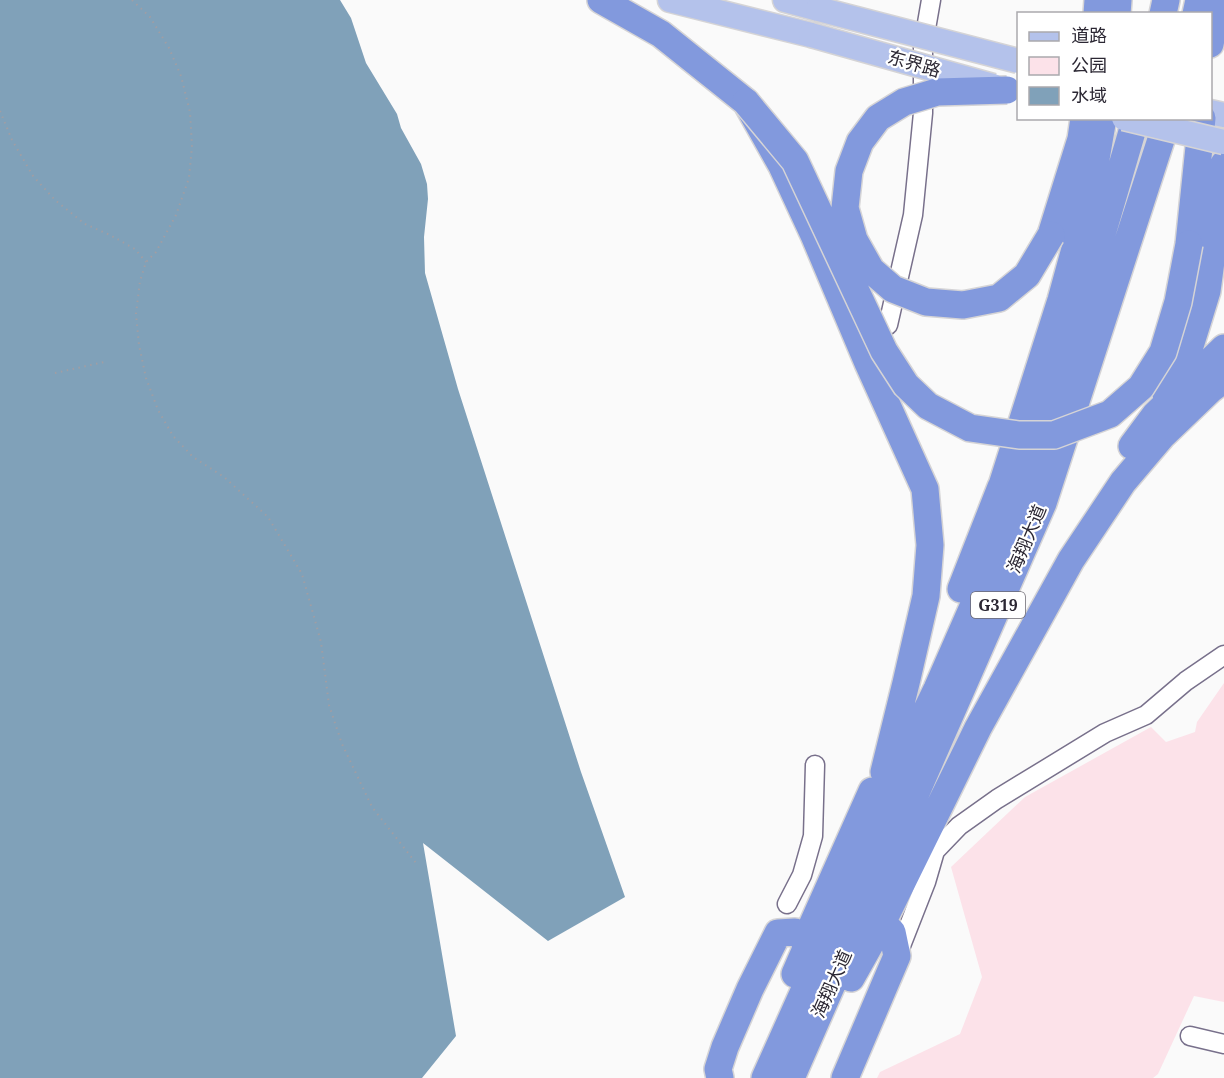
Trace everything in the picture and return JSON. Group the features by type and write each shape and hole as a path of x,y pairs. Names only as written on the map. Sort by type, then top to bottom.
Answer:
{"highway":[{"path":"601,0 662,34 746,102 795,161 884,351 906,385 928,406 970,428 1019,435 1054,435 1110,414 1141,387 1163,352 1178,302 1201,245 1224,164"},
{"path":"1212,34 1219,0"},
{"path":"1013,92 937,92 904,102 878,118 860,142 849,171 845,208 854,240 871,270 892,289 926,302 963,305 999,298 1027,276 1051,235 1081,139 1084,120"},
{"path":"746,102 782,166 814,235 924,489 930,545 926,596 866,855"},
{"path":"937,689 1061,300 1090,194 1103,120"},
{"name":"海翔大道","path":"764,1078 866,855 906,753 937,689 1011,520 1090,275 1136,120"},
{"name":"海翔大道","path":"792,1078 1043,503 1167,120"},
{"path":"1155,415 1190,346 1207,291 1201,245 1202,120"},
{"path":"792,1078 882,923 978,728 1033,607 1082,514 1155,415 1224,348"},
{"path":"978,728 1071,560 1123,482 1162,436 1224,379"},
{"path":"764,1078 788,990 805,951 806,939 959,595 1002,487"},
{"path":"720,1078 718,1069 725,1047 750,988 778,933 798,914 824,900"},
{"path":"845,1078 897,956 892,932 882,923"},
{"path":"778,933 795,932 806,939"}],"main road":[{"name":"东界路","path":"670,0 810,34 1013,92"},
{"name":"东界路","path":"785,0 1017,61"},
{"path":"1132,120 1224,142"}],"street":[{"path":"888,325 913,215 923,113 923,46 932,0"},
{"path":"897,956 926,882 935,851 959,826 997,799 1105,733 1146,715 1186,681 1224,655"},
{"path":"788,903 802,875 813,836 815,765"},
{"path":"1190,1036 1224,1044"}],"path":[{"path":"132,0 150,17 169,48 181,76 190,112 192,146 189,178 176,215 156,252 146,262 140,281 136,314 139,345 146,378 158,410 173,436 193,457 224,477 268,517 302,574 321,642 329,705 342,744 372,807 416,863"},
{"path":"0,111 12,140 33,176 55,200 85,224 135,249 146,262"},
{"path":"55,374 104,362"}],"green space":[{"path":"1224,683 1224,1002 1194,996 1158,1074 1153,1078 877,1078 880,1072 960,1034 982,977 951,867 1025,797 1151,727 1166,742 1195,732 1197,722"}],"water":[{"path":"0,0 340,0 351,18 366,63 397,114 401,128 421,164 427,184 428,199 424,237 425,273 458,389 581,772 625,897 548,941 423,843 456,1036 422,1078 0,1078"}]}
